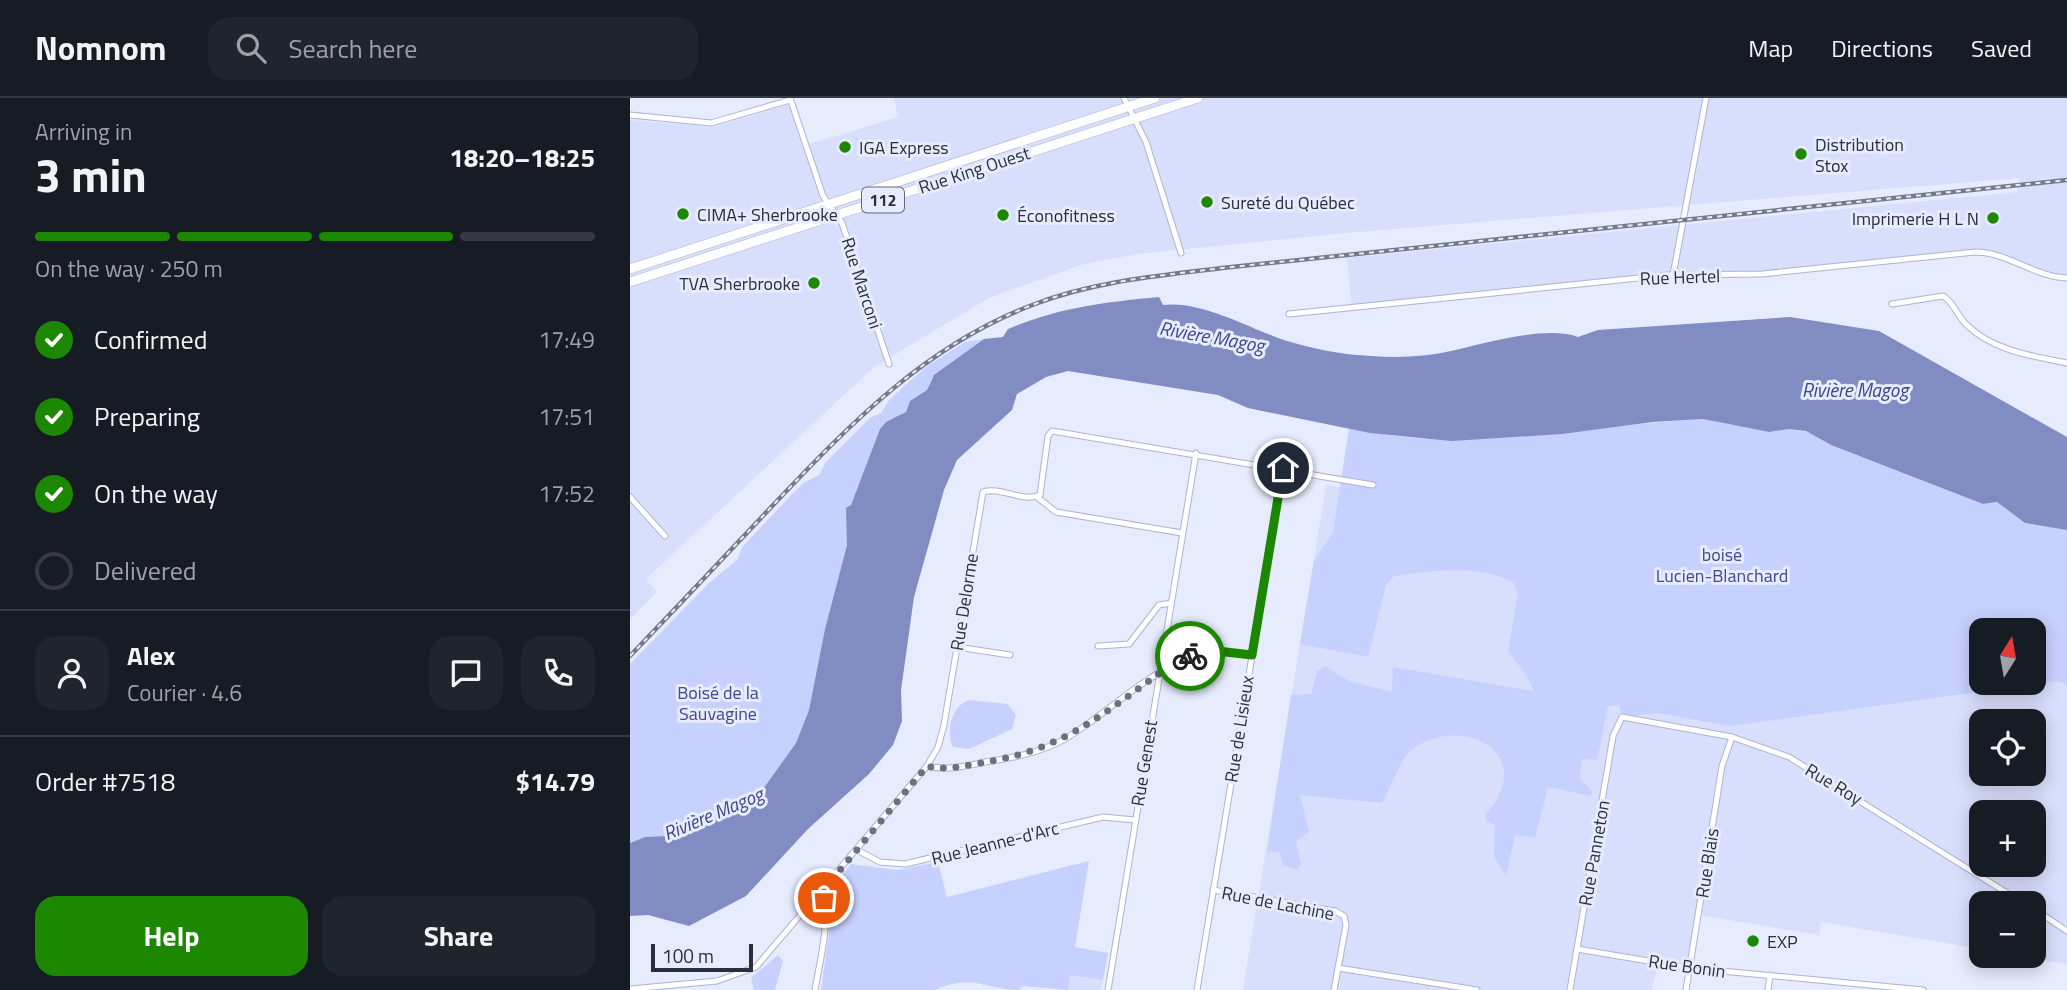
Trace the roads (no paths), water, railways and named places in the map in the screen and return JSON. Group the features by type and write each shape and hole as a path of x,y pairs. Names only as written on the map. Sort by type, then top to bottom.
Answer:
{"main road":[{"name":"Rue King Ouest","path":"630,269 827,205 1126,102 1155,98"},
{"name":"Rue King Ouest","path":"630,282 1198,98"}],"street":[{"path":"1673,275 1706,98"},
{"path":"630,115 711,123 790,99 827,205"},
{"path":"1126,102 1136,118 1181,253"},
{"name":"Rue Marconi","path":"827,205 837,215 889,364"},
{"name":"Rue Hertel","path":"1289,314 1673,275 1762,274 1982,252 1996,254 2053,277 2067,278"},
{"path":"1892,304 1943,296 1950,300 1968,327 1993,343 2067,363"},
{"path":"1182,533 1056,512 1047,508 1037,497 1041,490 1048,436 1052,431 1196,453 1373,485"},
{"name":"Rue Genest","path":"1108,990 1196,453"},
{"name":"Rue de Lisieux","path":"1197,990 1283,468"},
{"name":"Rue Delorme","path":"630,989 718,981 745,974 761,962 927,766 941,738 983,492 990,490 1037,497"},
{"path":"630,498 666,536"},
{"path":"1098,646 1129,644 1159,605 1171,603"},
{"path":"957,647 1010,655"},
{"path":"927,766 947,769 1038,751 1087,725 1181,659 1204,653 1252,655"},
{"name":"Rue Roy","path":"1622,718 1732,737 1789,757 2004,891"},
{"name":"Rue Panneton","path":"1570,990 1614,736 1622,718"},
{"name":"Rue Blais","path":"1686,990 1722,766 1732,737"},
{"name":"Rue Jeanne-d'Arc","path":"857,850 880,862 905,864 1103,817 1135,820"},
{"name":"Rue de Lachine","path":"1213,890 1335,911 1344,916 1346,925 1338,968"},
{"path":"815,990 826,915 824,898 820,894"},
{"path":"2046,917 2067,931"},
{"name":"Rue Bonin","path":"1577,949 1690,968 1923,990"},
{"path":"1334,990 1338,968 1477,990"},
{"path":"1768,990 1770,975"},
{"path":"1852,982 1852,990"}],"water":[{"name":"Rivière Magog","path":"1159,297 1163,305 1207,310 1302,345 1337,353 1381,357 1431,355 1532,334 1565,334 1578,337 1598,330 1790,317 1879,331 2067,437 2067,530 2025,523 1997,502 1983,504 1831,445 1806,431 1789,429 1769,432 1703,419 1653,422 1562,434 1452,441 1370,433 1248,408 1218,395 1068,371 1046,377 1017,394 1012,410 957,460 944,490 914,597 901,690 902,721 893,745 869,774 808,829 746,896 689,926 648,915 630,916 630,843 645,837 666,836 723,816 763,789 796,743 809,710 825,629 847,545 846,508 851,505 880,429 886,422 906,412 910,401 927,390 934,375 984,339 1003,337 1008,329 1063,311"}],"railway":[{"path":"630,656 805,472 894,388 960,340 996,321 1058,296 1127,280 1222,268 2067,180"}],"place":[{"name":"IGA Express","path":"845,147"},
{"name":"Distribution Stox","path":"1801,154"},
{"name":"Sureté du Québec","path":"1207,202"},
{"name":"CIMA+ Sherbrooke","path":"683,214"},
{"name":"Éconofitness","path":"1003,215"},
{"name":"Imprimerie H L N","path":"1993,218"},
{"name":"TVA Sherbrooke","path":"814,283"},
{"name":"EXP","path":"1753,941"}],"park label":[{"name":"boisé Lucien-Blanchard","path":"1722,564"},
{"name":"Boisé de la Sauvagine","path":"718,702"}]}
